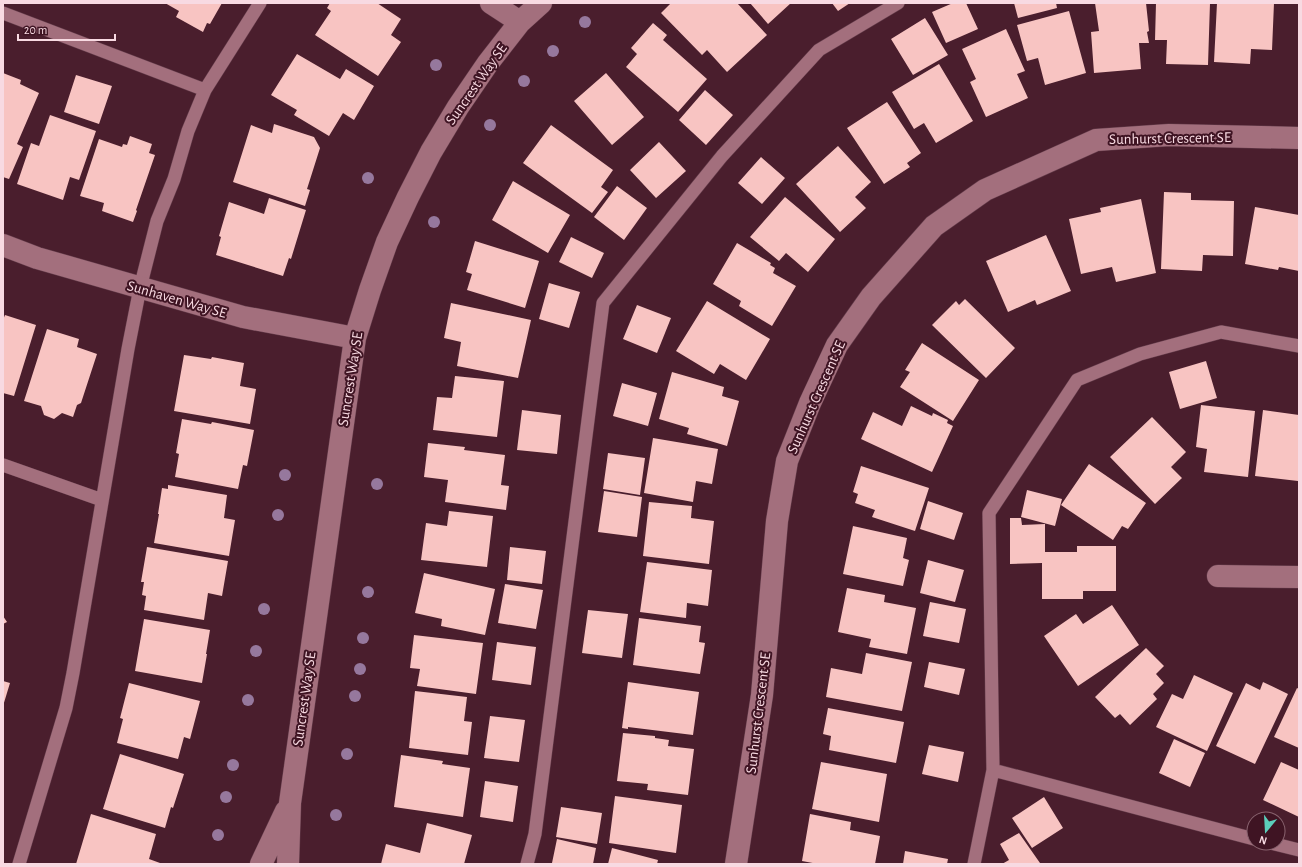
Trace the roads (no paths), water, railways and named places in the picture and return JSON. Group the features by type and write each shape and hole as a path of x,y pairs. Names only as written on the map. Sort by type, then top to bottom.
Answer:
{"street":[{"path":"491,3 520,22"},
{"name":"Suncrest Way SE","path":"288,864 290,803 355,338 387,242 431,152 458,106 488,63 520,22 541,3"},
{"name":"Sunhurst Crescent SE","path":"736,864 762,695 777,521 787,461 810,403 838,345 871,296 934,226 985,190 1096,140 1169,135 1299,138"},
{"name":"Sunhaven Way SE","path":"3,245 37,258 243,317 355,338"},
{"path":"1218,576 1299,577"},
{"name":"Suncrest Way SE","path":"261,864 290,803"}],"lane":[{"path":"19,864 66,708 128,349 140,288 157,221 174,179 188,131 205,90 260,3"},
{"path":"527,864 535,834 603,303 722,156 819,50 898,3"},
{"path":"3,13 205,90"},
{"path":"974,864 993,770 990,513 1077,380 1140,354 1221,332 1299,346"},
{"path":"3,465 102,500"},
{"path":"993,770 1246,837"},
{"path":"1286,847 1299,850"}]}
